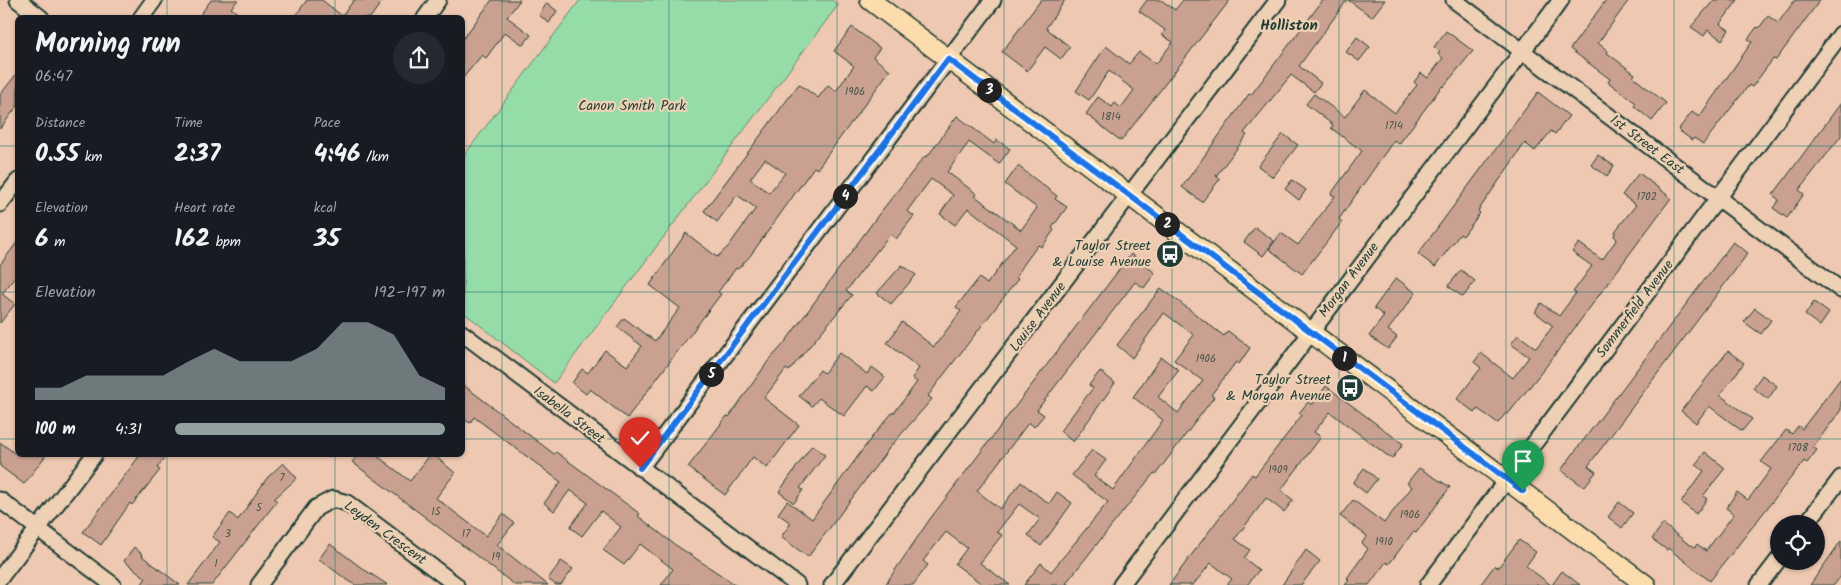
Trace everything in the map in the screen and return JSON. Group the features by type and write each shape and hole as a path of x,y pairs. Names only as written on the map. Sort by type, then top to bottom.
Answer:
{"main road":[{"path":"870,0 1646,585"}],"street":[{"path":"18,0 37,15"},
{"path":"143,15 154,0"},
{"path":"427,15 438,0"},
{"path":"640,468 993,0"},
{"name":"Louise Avenue","path":"832,585 1278,0"},
{"name":"1st Street East","path":"1454,0 1841,290"},
{"name":"Morgan Avenue","path":"1121,585 1561,0"},
{"name":"Sommerfield Avenue","path":"1428,585 1841,34"},
{"path":"0,204 15,185"},
{"name":"Isabella Street","path":"465,335 797,585"},
{"path":"0,578 92,457"},
{"path":"1813,515 1841,478"},
{"name":"Leyden Crescent","path":"259,585 316,508 333,499 347,503 456,585"},
{"path":"0,500 113,585"},
{"path":"1759,585 1771,570"}],"green space":[{"name":"Canon Smith Park","path":"580,0 832,0 838,5 554,383 465,314 465,154"}],"building":[{"path":"211,0 238,0 231,8 240,15 200,15"},
{"path":"307,0 322,0 341,15 296,15"},
{"path":"354,0 383,0 372,15 343,15"},
{"path":"492,0 520,0 507,17 531,35 523,45 505,32 486,58 482,55 465,75 465,36"},
{"path":"1041,0 1065,0 1046,28 1070,47 1061,59 1045,47 1027,71 1002,52"},
{"path":"1147,0 1161,0 1175,10 1183,0 1230,0 1121,141 1086,114 1098,97 1112,107 1115,103 1121,108 1134,90 1109,71 1089,100 1076,91 1106,46 1129,64 1139,52 1156,64 1173,42 1162,35 1165,30 1139,11"},
{"path":"1323,0 1347,0 1299,66 1321,83 1314,92 1291,75 1244,133 1247,135 1216,176 1220,179 1202,202 1182,187 1249,94 1251,95"},
{"path":"1348,0 1385,0 1372,17"},
{"path":"1606,0 1629,0 1598,43 1608,51 1607,53 1635,74 1633,77 1666,103 1652,121 1634,106 1636,103 1608,82 1610,79 1570,49"},
{"path":"1714,0 1738,0 1720,24 1729,30 1722,40 1708,30 1704,36 1691,27"},
{"path":"1795,0 1820,0 1776,60 1773,59 1752,87 1749,85 1703,144 1694,138 1692,140 1678,130 1692,112 1699,117 1752,42 1748,39 1757,27 1759,28 1768,16 1778,23"},
{"path":"547,3 557,11 549,23 539,15"},
{"path":"852,27 880,48 873,57 890,70 817,169 814,167 750,256 738,269 736,268 718,292 721,294 627,418 590,389 586,394 572,383 582,369 588,373 605,350 627,366 642,346 617,327 624,318 655,341 680,308 650,285 686,233 717,257 728,247 756,208 737,195 717,222 704,211 799,84 818,98 828,85 836,91 854,66 834,51","holes":["765,159 785,173 769,193 750,179"]},
{"path":"1446,31 1473,51 1442,86 1399,144 1394,140 1339,219 1342,222 1302,274 1269,249 1281,233 1298,245 1335,196 1331,194 1362,151 1331,128 1333,125 1306,104 1314,94 1345,117 1365,90 1395,113 1417,85 1414,82 1421,73 1428,78 1443,58 1438,54 1440,51 1434,47"},
{"path":"1357,37 1370,47 1359,61 1346,52"},
{"path":"15,76 15,109 0,129 0,95"},
{"path":"1538,92 1569,116 1555,134 1551,131 1535,151 1525,143 1478,211 1480,213 1463,236 1460,234 1435,267 1418,254"},
{"path":"1841,103 1841,136 1799,190 1804,194 1787,218 1773,208 1779,200 1773,195"},
{"path":"957,116 994,144 997,140 1010,149 999,164 969,142 947,172 977,194 975,196 1021,230 1037,208 1005,184 1018,166 1057,196 1055,199 1067,207 1052,228 1054,230 1042,247 1038,245 1016,277 1018,279 928,396 932,399 890,447 808,557 781,537 791,523 778,514 787,501 812,519 872,437 894,413 917,382 912,378 919,368 887,343 902,322 934,347 961,311 956,307 979,278 987,284 1016,245 968,208 955,225 940,214 953,195 931,179 907,211 914,216 896,239 890,234 846,291 852,295 789,371 786,369 764,398 799,425 767,468 753,457 725,495 688,467 727,416 729,417 769,360 783,345 879,214 925,156 927,157"},
{"path":"1283,134 1298,145 1273,177 1258,166"},
{"path":"1598,155 1614,166 1607,176 1591,165"},
{"path":"1639,173 1671,198 1548,364 1508,414 1506,413 1498,423 1478,409 1475,413 1457,399 1481,368 1474,362 1481,353 1513,378 1529,357 1511,344 1518,335 1536,348 1553,326 1535,312 1541,303 1559,316 1576,293 1573,292 1592,266 1572,252 1579,243 1602,260 1617,239 1614,236 1616,230 1636,205 1622,195"},
{"path":"1292,180 1306,190 1299,200 1285,189"},
{"path":"1255,227 1274,241 1263,256 1244,242"},
{"path":"1733,242 1748,253 1588,466 1596,472 1584,487 1561,470"},
{"path":"15,245 15,277 2,294 15,304 0,323 0,265"},
{"path":"1131,254 1155,273 1144,288 1135,282 1037,410 1044,415 1034,427 1029,422 977,491 1000,509 1021,482 1049,504 1057,492 1072,503 1041,546 1028,535 1040,519 1019,504 997,532 1002,535 980,563 1010,585 983,585 955,564 967,548 946,532 923,561 928,565 913,585 885,585 930,519"},
{"path":"902,265 916,275 891,304 877,293"},
{"path":"1461,270 1475,281 1463,297 1448,286"},
{"path":"1396,278 1416,293 1388,330 1397,337 1388,349 1369,336 1384,316 1374,308"},
{"path":"1161,288 1224,336 1228,331 1250,348 1239,364 1236,362 1211,395 1214,397 1156,474 1154,473 1066,583 1069,585 1024,585 1041,563 1051,572 1108,502 1072,475 1092,450 1106,460 1094,476 1113,490 1163,420 1133,397 1161,357 1179,370 1158,397 1178,413 1203,381 1174,360 1194,335 1164,313 1132,358 1117,345"},
{"path":"1814,302 1829,313 1820,326 1805,315"},
{"path":"1755,308 1771,320 1761,334 1744,322"},
{"path":"1728,351 1744,363 1720,395 1752,419 1742,431 1709,406 1696,423 1681,411"},
{"path":"839,353 867,374 872,367 885,377 874,391 867,386 844,416 819,398 812,406 799,396 820,370 824,373"},
{"path":"1100,371 1115,383 1073,442 1060,431 1093,388 1089,385"},
{"path":"1762,375 1777,386 1768,399 1753,388"},
{"path":"1841,378 1841,410 1813,447 1817,450 1807,463 1804,461 1710,581 1668,548 1667,550 1652,539 1663,524 1687,543 1695,547 1697,544 1706,551 1734,514 1726,508 1737,492 1748,500 1771,469 1761,462 1786,430 1792,434 1798,426 1802,429"},
{"path":"465,386 554,454 556,452 640,514 638,516 674,544 736,585 661,585 673,569 640,544 624,565 603,550 621,527 601,511 582,536 570,527 588,503 570,490 554,511 544,503 561,482 474,417 470,423 465,420"},
{"path":"1326,386 1403,444 1392,459 1330,412 1314,432 1321,437 1281,490 1293,500 1284,512 1266,498 1235,539 1250,550 1244,558 1259,570 1247,585 1227,585 1232,579 1211,563 1193,585 1169,585 1252,474 1255,476 1302,415 1299,413 1308,402 1312,405"},
{"path":"0,442 15,453 15,457 44,457 24,484 0,466"},
{"path":"812,445 825,455 800,488 803,490 794,503 779,492"},
{"path":"1705,452 1725,468 1703,496 1707,499 1696,514 1681,502 1704,471 1695,465"},
{"path":"139,457 165,457 157,468 160,470 132,505 130,503 101,545 83,532"},
{"path":"356,457 379,457 410,481 428,457 436,457 455,473 436,498 486,536 503,514 514,523 497,545 548,585 515,585 352,462"},
{"path":"283,463 297,478 274,499 277,501 212,585 188,585 220,542 212,537 230,513 238,520 267,478"},
{"path":"1364,468 1377,479 1366,493 1353,483"},
{"path":"1419,468 1450,487 1416,533 1413,532 1389,564 1386,562 1369,585 1345,585 1349,580 1347,578 1368,549 1362,543 1367,536 1340,516 1353,500 1384,523 1412,487 1407,483"},
{"path":"1619,502 1633,513 1622,528 1608,517"},
{"path":"1519,540 1536,552 1526,566 1551,585 1480,585 1495,565 1498,568"},
{"path":"1841,541 1841,576 1834,585 1810,585 1821,570 1825,570 1825,564"},
{"path":"330,544 388,585 355,585 343,577 319,559"},
{"path":"134,547 142,556 180,585 141,585 146,578 124,561"},
{"path":"1306,550 1320,561 1301,585 1282,585"},
{"path":"561,561 573,569 561,585 556,585 548,579"},
{"path":"1562,571 1580,585 1552,585"}],"place":[{"name":"Taylor Street & Louise Avenue","path":"1170,254"},
{"name":"Taylor Street & Morgan Avenue","path":"1350,388"}],"district":[{"name":"Holliston","path":"1289,26"}],"route":[{"path":"640,468 948,59 1523,491"}]}
